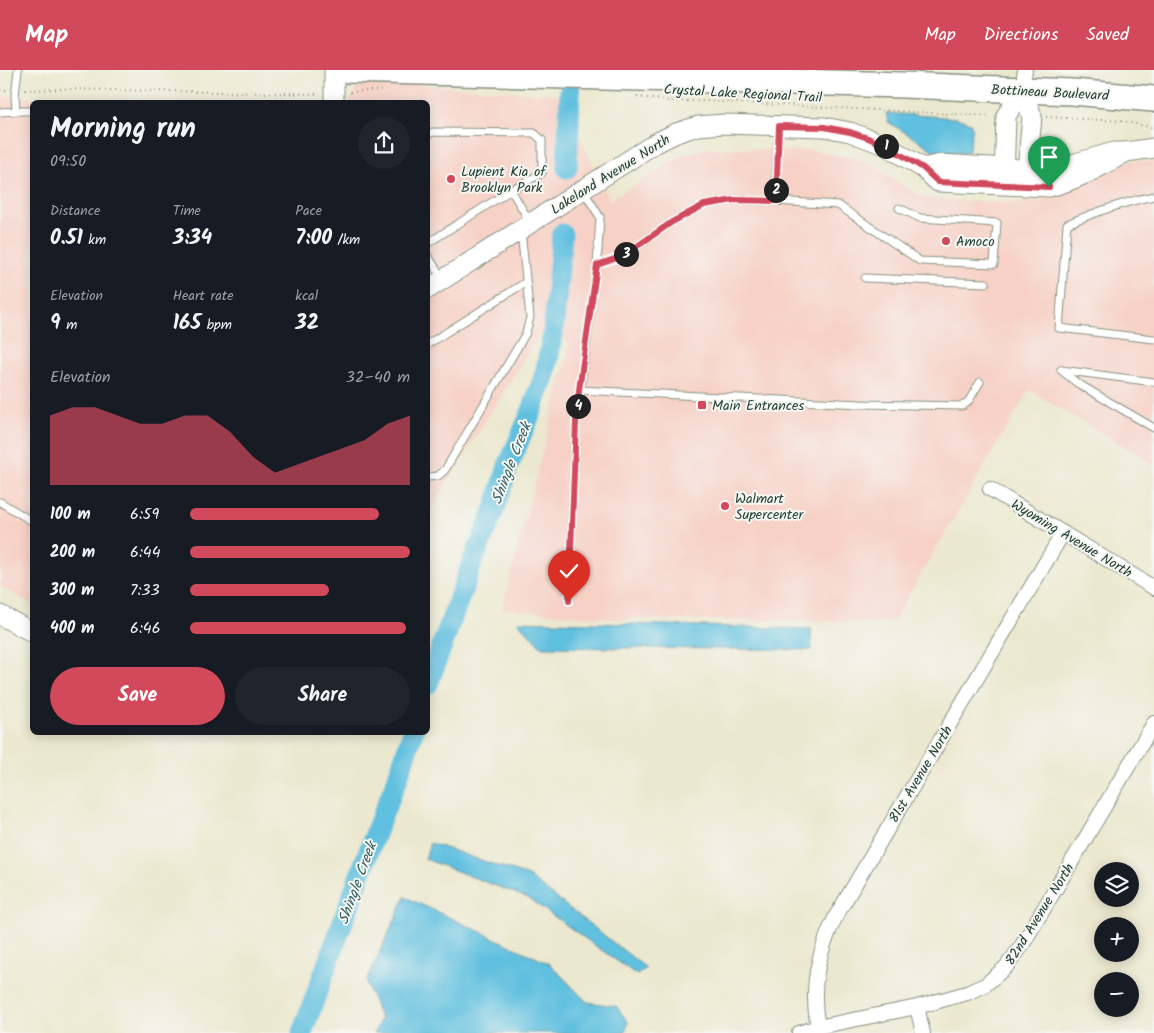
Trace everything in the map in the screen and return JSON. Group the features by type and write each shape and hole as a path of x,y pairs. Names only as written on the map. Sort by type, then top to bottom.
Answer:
{"highway":[{"name":"Bottineau Boulevard","path":"347,70 903,85 1024,80 1072,92 1154,99"}],"street":[{"path":"334,70 334,98"},
{"path":"1004,177 1006,116 1024,80"},
{"path":"1024,80 1032,116 1027,178"},
{"name":"Lakeland Avenue North","path":"435,284 654,144 676,133 698,126 723,124 824,127 850,132 885,145 923,168 941,164 1004,177 1027,178 1114,152 1154,148"},
{"name":"Wyoming Avenue North","path":"990,489 1154,588"},
{"name":"81st Avenue North","path":"818,1027 814,1009 815,982 818,959 825,937 1062,533"},
{"path":"0,615 30,631"},
{"name":"82nd Avenue North","path":"798,1033 818,1027 917,1007 967,993 984,985 1006,967 1021,948 1154,723"},
{"path":"917,1007 923,1033"}],"lane":[{"path":"16,111 15,91 18,70"},
{"path":"0,112 30,111"},
{"path":"776,201 779,126"},
{"path":"430,134 534,133 542,140 542,173 430,242"},
{"path":"430,477 438,476 445,470 526,333 530,317 526,282 526,226 512,190"},
{"path":"569,601 576,422 597,265 600,217 582,190"},
{"path":"1154,196 1128,201 1067,224 1059,328 1154,339"},
{"path":"597,265 623,256 672,222 704,205 734,200 838,205 920,261 994,264 997,223 920,218 900,208"},
{"path":"430,264 435,284"},
{"path":"866,278 986,283"},
{"path":"430,343 526,282"},
{"path":"1154,382 1061,370 1077,383 1154,428"},
{"path":"579,390 860,404 962,406 968,402 980,382"},
{"path":"0,502 30,520"}],"path":[{"path":"0,90 61,89 296,94 334,98 388,90"},
{"name":"Crystal Lake Regional Trail","path":"632,97 670,101 705,101 1006,116"},
{"path":"1032,116 1122,121 1154,128"}],"shaded area":[{"path":"370,81 560,95 610,200 684,155 707,148 814,151 853,158 875,166 909,190 927,199 1015,203 1041,200 1045,193 1129,161 1154,161 1154,464 1029,390 893,622 615,619 502,609 570,344 543,328 430,511 430,100 350,100 357,89"},
{"path":"0,97 103,100 30,100 30,604 0,586"}],"water":[{"path":"886,113 957,118 970,123 973,129 968,153 935,152 888,122"},
{"path":"517,621 811,629 812,650 542,647"},
{"path":"430,843 528,876 646,968 637,975 528,898 425,859"},
{"path":"405,897 550,964 587,1002 616,1006 628,1022 625,1033 374,1033 381,1019 366,982"}],"waterway":[{"name":"Shingle Creek","path":"567,168 570,91"},
{"name":"Shingle Creek","path":"430,678 472,563 495,509 508,466 531,413 545,374 553,333 562,234"},
{"name":"Shingle Creek","path":"302,1033 378,826 397,780 412,735"}],"place":[{"name":"Lupient Kia of Brooklyn Park","path":"451,179"},
{"name":"Amoco","path":"946,241"},
{"name":"Main Entrances","path":"702,405"},
{"name":"Walmart Supercenter","path":"725,506"}],"route":[{"path":"569,601 576,422 597,265 623,256 672,222 704,205 734,200 776,201 779,126 824,127 868,138 885,145 923,168 938,182 1049,187"}]}
